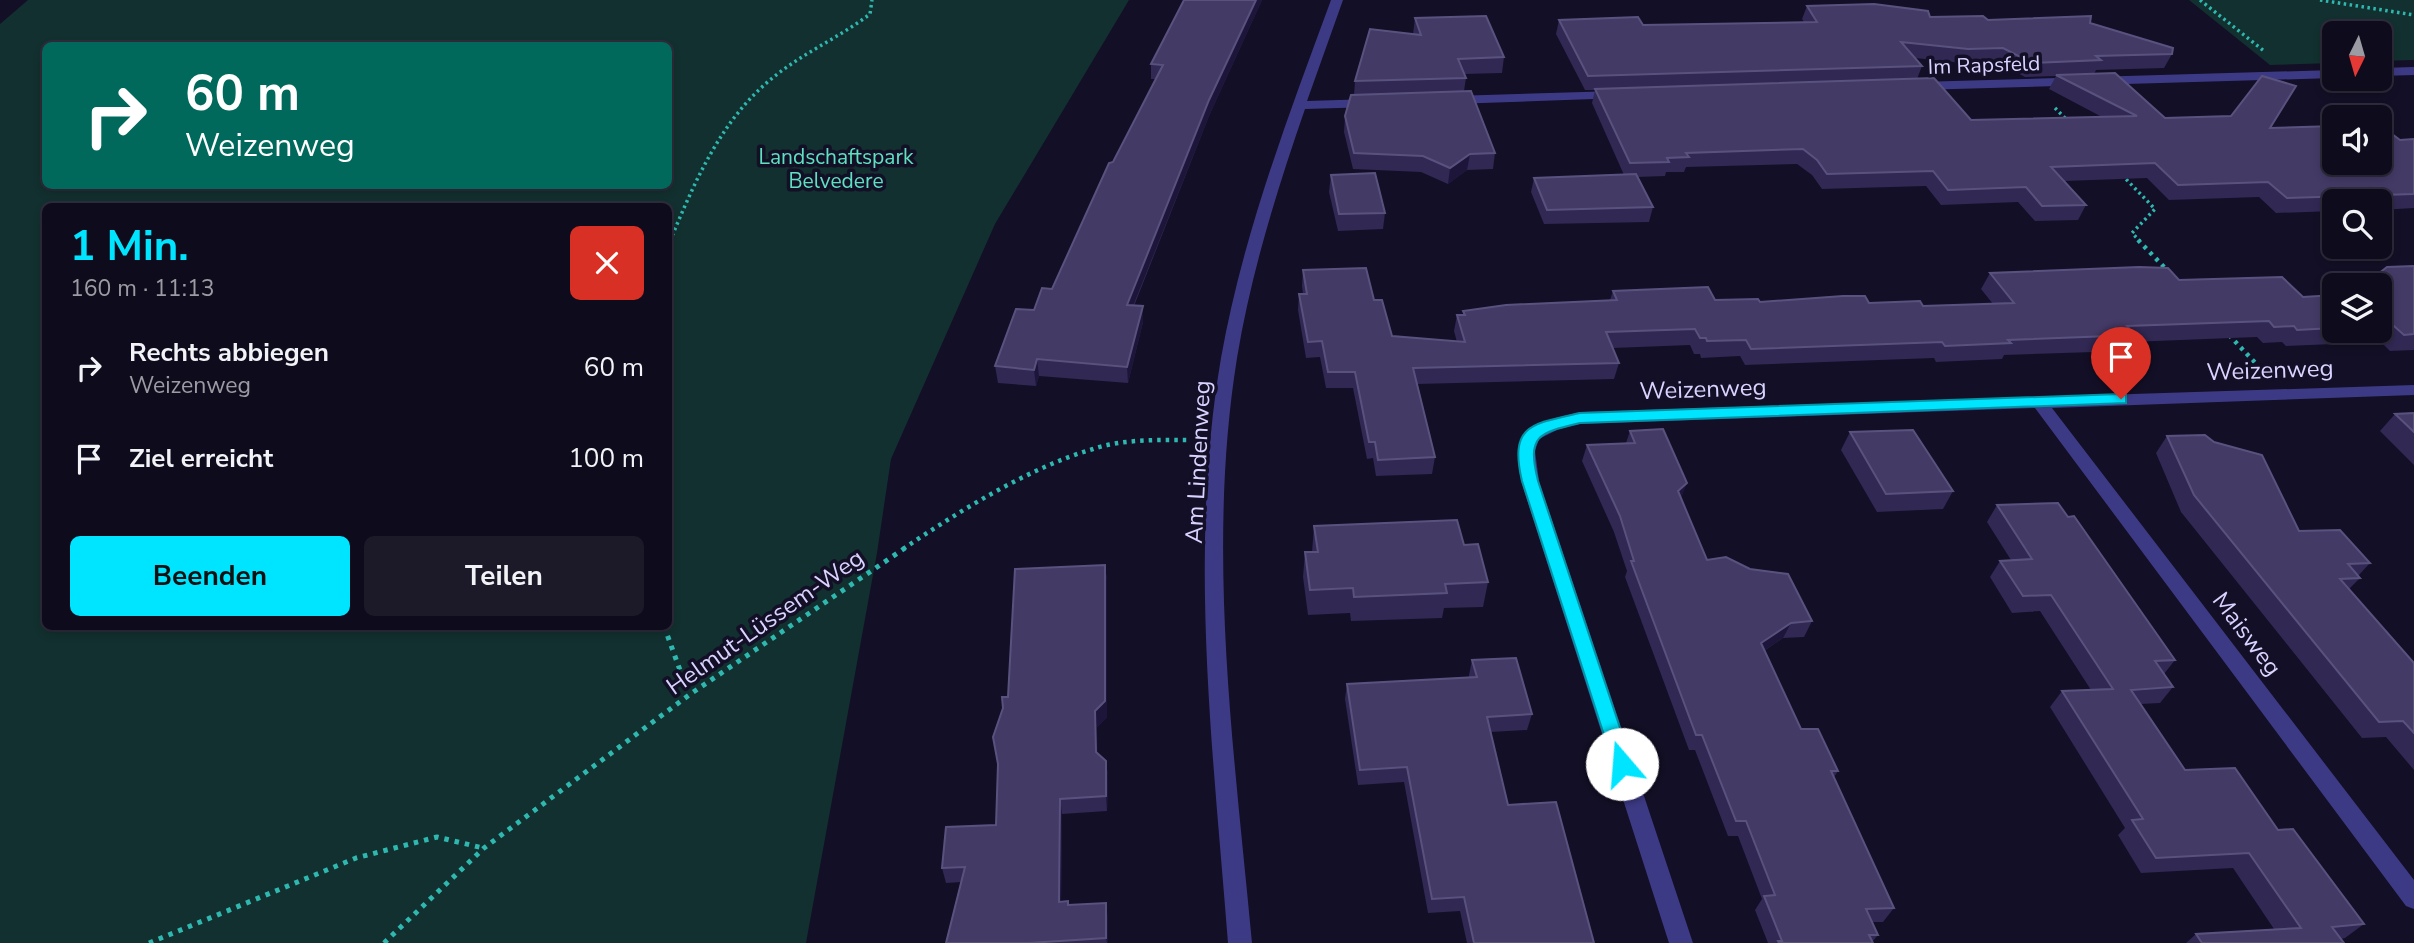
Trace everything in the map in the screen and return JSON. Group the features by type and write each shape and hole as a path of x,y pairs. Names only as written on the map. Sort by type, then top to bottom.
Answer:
{"street":[{"name":"Am Lindenweg","path":"1240,943 1219,677 1219,441 1229,358 1252,252 1299,105 1337,0"},
{"path":"2392,72 2414,71"},
{"name":"Im Rapsfeld","path":"1906,87 2322,74"},
{"path":"1437,101 1630,95"},
{"path":"1299,105 1382,102"},
{"name":"Weizenweg","path":"1681,943 1530,481 1524,455 1529,438 1546,426 1580,418 2414,390"},
{"name":"Maisweg","path":"2038,401 2414,898"}],"path":[{"path":"672,235 688,197 744,102 776,75 849,31 870,14 872,0"},
{"path":"2200,0 2295,75"},
{"path":"2320,0 2414,15"},
{"path":"2031,83 2073,125"},
{"path":"2119,172 2155,209 2132,233 2171,274"},
{"path":"2228,334 2286,395"},
{"name":"Helmut-Lüssem-Weg","path":"384,943 484,848 689,695 934,528 1034,473 1094,448 1154,440 1219,441"},
{"path":"665,630 689,695"},
{"path":"149,943 356,858 437,837 484,848"}],"green space":[{"name":"Landschaftspark Belvedere","path":"28,0 1129,0 995,224 891,459 877,553 806,943 0,943 0,24"},
{"path":"2189,0 2414,0 2414,60 2392,61 2392,21 2322,21 2322,63 2270,65"}],"building":[{"path":"1184,0 1256,0 1209,100 1127,305 1143,306 1127,367 1037,359 1034,370 995,366 1016,309 1034,310 1042,288 1052,289 1109,163 1113,162 1163,65 1151,64"},
{"path":"1874,4 1928,11 1930,17 1983,16 1988,20 2091,16 2090,23 2173,48 2172,54 2096,56 2101,60 2032,63 2003,48 1968,49 1901,42 1922,66 1588,76 1559,20 1638,17 1643,25 1817,22 1807,6"},
{"path":"1486,16 1504,57 1458,59 1466,78 1355,81 1370,29 1421,35 1415,18"},
{"path":"2115,73 2165,118 2231,116 2262,76 2296,86 2270,128 2322,126 2322,175 2392,175 2392,134 2400,140 2414,139 2414,194 2392,195 2392,189 2322,189 2322,197 2287,198 2268,182 2178,185 2155,163 2051,167 2086,205 2042,206 2026,187 1948,190 1933,171 1827,174 1817,160 1803,149 1686,153 1689,157 1667,158 1669,162 1630,163 1595,89 1934,78 1971,120 2137,116 2056,75"},
{"path":"1471,91 1495,153 1470,154 1450,168 1423,156 1354,153 1345,116 1351,95"},
{"path":"1375,173 1385,213 1339,214 1331,175"},
{"path":"1636,174 1653,207 1547,210 1534,178"},
{"path":"2414,266 2414,334 2404,335 2392,326 2392,273 2379,273 2387,267"},
{"path":"2139,267 2168,268 2179,280 2282,277 2303,297 2322,296 2322,329 2297,330 2294,326 2274,327 2269,321 2127,326 2135,335 2008,340 2011,343 1945,346 1942,342 1751,349 1746,340 1707,341 1706,338 1700,338 1695,329 1606,332 1619,363 1413,368 1435,457 1378,460 1375,442 1369,442 1355,372 1328,372 1322,341 1308,342 1299,294 1307,294 1303,270 1366,268 1374,300 1382,300 1392,336 1465,342 1457,315 1465,315 1463,311 1506,305 1617,300 1613,291 1708,287 1715,300 1758,299 1760,302 1865,296 1869,303 1920,301 1923,306 2014,303 1990,273"},
{"path":"2414,413 2414,432 2395,414"},
{"path":"1663,429 1687,483 1678,491 1707,560 1726,557 1750,569 1788,574 1812,621 1791,623 1761,643 1801,729 1818,729 1838,771 1831,771 1894,908 1866,909 1878,935 1869,935 1873,943 1778,941 1782,941 1764,896 1775,895 1746,821 1736,821 1702,735 1696,735 1631,561 1634,561 1620,516 1587,445 1635,443 1630,431"},
{"path":"1913,430 1953,491 1886,494 1850,432"},
{"path":"2205,435 2214,442 2262,455 2299,531 2340,530 2370,563 2348,564 2360,578 2340,579 2414,663 2414,733 2403,721 2379,722 2194,495 2167,436"},
{"path":"2058,503 2068,517 2074,516 2175,660 2155,661 2173,687 2131,690 2185,770 2235,768 2278,830 2293,829 2364,924 2332,927 2344,943 2202,943 2196,934 2301,928 2249,853 2156,858 2132,820 2143,819 2062,691 2113,689 2051,595 2023,596 2000,561 2032,559 1997,505"},
{"path":"1457,520 1464,545 1478,544 1488,582 1445,584 1447,593 1354,597 1353,588 1310,590 1305,552 1318,552 1314,526"},
{"path":"1105,565 1105,701 1095,711 1096,752 1106,761 1106,796 1060,799 1059,902 1068,901 1068,905 1106,903 1106,938 1029,943 946,943 965,867 942,868 946,827 996,825 998,764 993,737 1003,708 1002,697 1008,697 1015,569"},
{"path":"1516,658 1532,714 1487,717 1508,805 1556,802 1594,943 1474,943 1464,897 1432,899 1407,767 1360,770 1347,684 1477,677 1472,660"}],"route":[{"path":"1622,764 1530,481 1524,455 1529,438 1546,426 1580,418 2121,399"}]}
